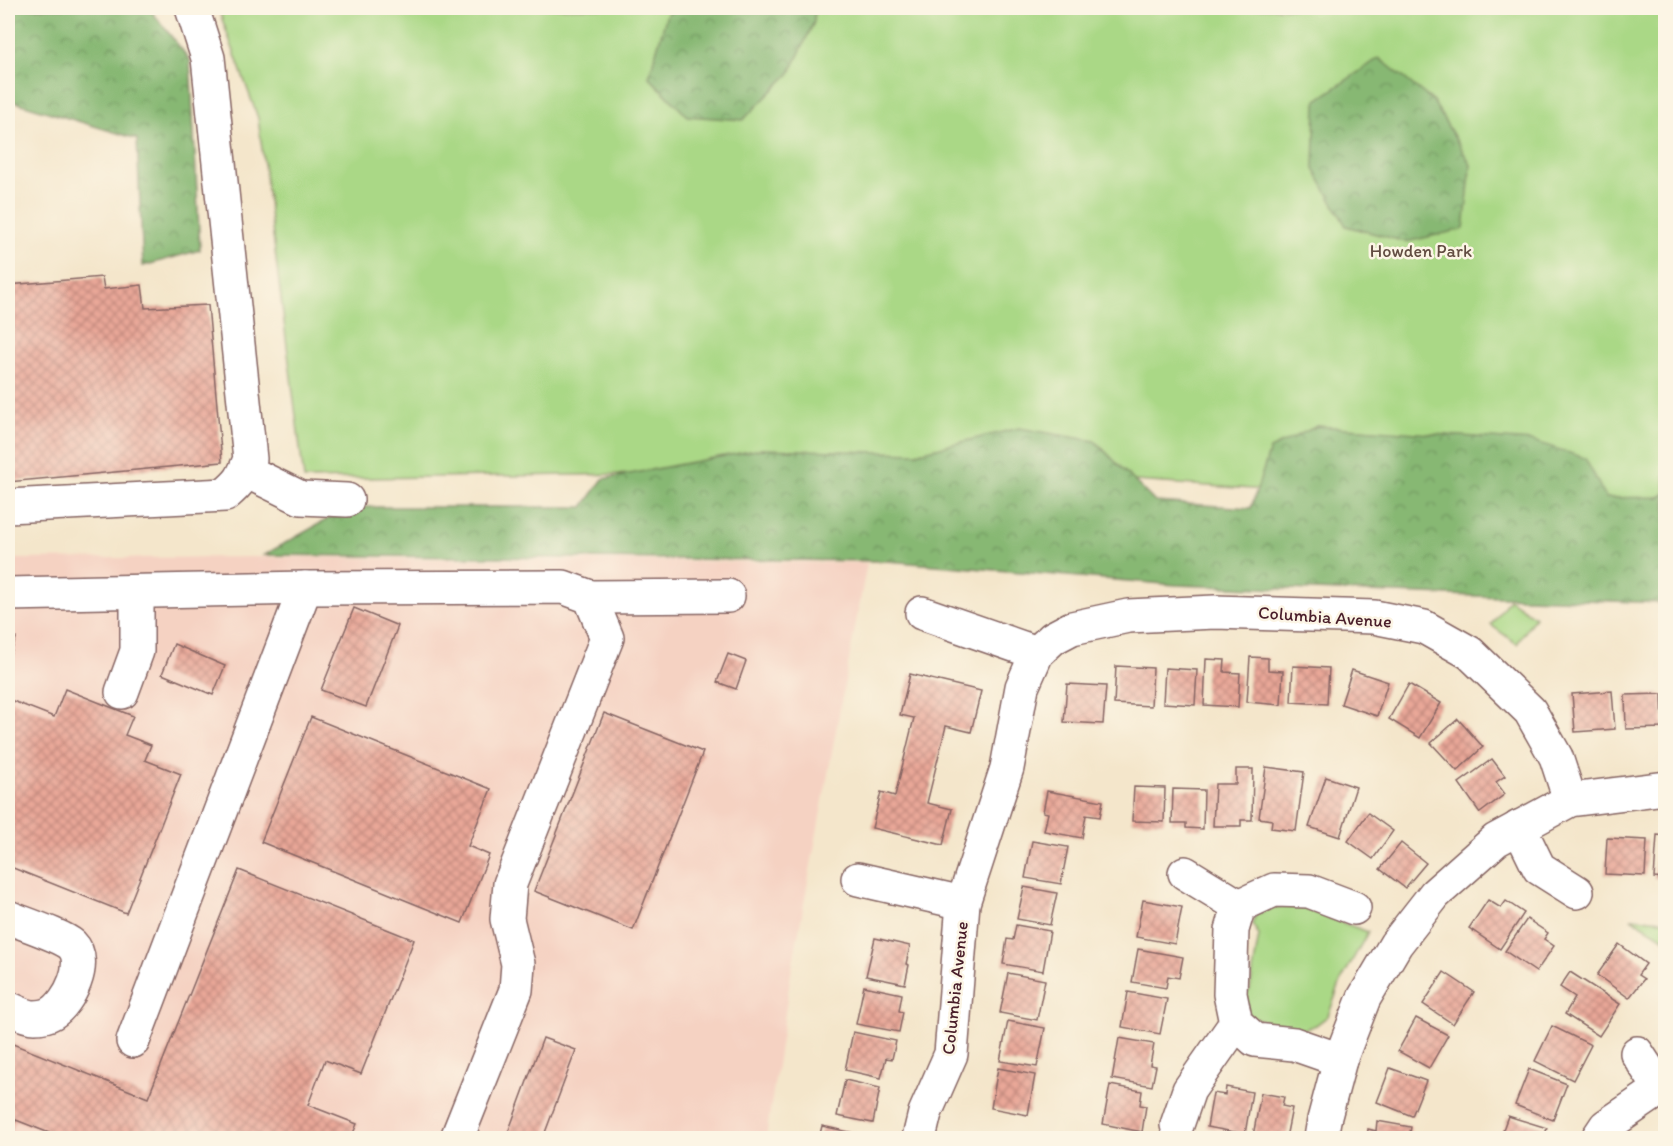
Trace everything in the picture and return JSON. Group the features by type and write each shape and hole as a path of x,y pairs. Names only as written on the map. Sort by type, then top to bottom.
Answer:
{"street":[{"path":"8,506 225,495 241,481 246,471 250,459 208,58 192,8"},
{"path":"246,471 301,498 347,500"},
{"path":"8,594 305,588 563,587 590,597 728,596"},
{"path":"133,1041 305,588"},
{"path":"122,692 137,651 137,592"},
{"path":"456,1138 516,990 518,964 507,918 510,884 607,638 590,597"},
{"name":"Columbia Avenue","path":"919,1138 925,1113 951,1054 963,903 1007,768 1022,687 1037,653 1053,638 1072,627 1128,616 1215,612 1374,617 1424,627 1470,653 1530,711 1557,757 1570,800"},
{"path":"922,613 1037,653"},
{"path":"1321,1138 1340,1060 1364,998 1396,944 1435,894 1496,840 1570,800 1665,788"},
{"path":"1520,827 1539,868 1577,892"},
{"path":"1185,873 1239,906"},
{"name":"Columbia Avenue","path":"858,879 963,903"},
{"path":"1340,1060 1294,1044 1255,1040 1236,1023 1230,994 1232,930 1239,906 1274,890 1308,891 1354,908"},
{"path":"8,917 72,945 78,956 78,975 64,1003 50,1014 32,1018 8,1008"},
{"path":"1177,1125 1189,1090 1236,1023"},
{"path":"1602,1132 1663,1086 1636,1053"}],"shaded area":[{"path":"258,557 867,563 791,973 766,1138 8,1138 8,559"}],"green space":[{"path":"8,8 149,8 190,60 200,250 143,266 137,139 8,100"},
{"name":"Howden Park","path":"218,8 1665,8 1665,509 1296,492 958,469 304,479 258,118"},
{"path":"678,8 815,8 814,22 790,73 743,120 687,116 649,77 667,14"},
{"path":"1379,58 1433,101 1471,165 1464,229 1406,242 1346,226 1314,169 1316,101"},
{"path":"1317,426 1533,441 1585,458 1606,498 1659,497 1666,494 1665,603 1176,585 887,561 264,555 349,507 583,507 603,479 761,449 916,453 1019,428 1095,441 1155,502 1251,508 1270,449"},
{"path":"1509,599 1535,617 1517,644 1491,625"},
{"path":"1289,903 1368,932 1341,981 1328,1016 1316,1025 1299,1031 1245,1015 1242,996 1250,989 1259,935 1252,924 1256,914"},
{"path":"1631,918 1665,920 1665,939"}],"building":[{"path":"102,277 104,289 142,285 145,308 208,305 222,462 8,482 8,285"},
{"path":"354,608 398,626 366,707 321,690"},
{"path":"8,635 16,638 8,661"},
{"path":"174,644 225,666 213,695 162,674"},
{"path":"728,654 746,661 736,689 717,682"},
{"path":"1250,657 1268,658 1268,670 1283,671 1281,705 1247,702"},
{"path":"1206,659 1225,660 1224,672 1240,673 1238,707 1204,705"},
{"path":"1116,666 1153,668 1151,706 1114,704"},
{"path":"1293,666 1329,668 1327,704 1291,702"},
{"path":"1165,668 1197,670 1195,705 1163,703"},
{"path":"1352,670 1388,682 1377,716 1341,704"},
{"path":"910,674 981,691 971,732 946,726 927,803 952,809 943,845 872,828 881,792 895,796 914,718 900,715"},
{"path":"1067,684 1106,686 1103,724 1064,722"},
{"path":"1409,684 1441,703 1420,738 1389,719"},
{"path":"65,689 133,716 125,735 151,745 145,760 181,774 126,913 8,866 8,699 54,717"},
{"path":"1612,691 1615,729 1575,732 1572,694"},
{"path":"1662,694 1663,728 1626,729 1625,695"},
{"path":"604,713 703,752 633,930 534,891"},
{"path":"311,717 491,789 468,846 489,855 462,923 261,842"},
{"path":"1458,719 1483,747 1457,771 1431,743"},
{"path":"1492,759 1505,776 1496,782 1505,794 1480,813 1459,783"},
{"path":"1266,767 1304,772 1296,831 1271,828 1272,820 1259,818"},
{"path":"1236,769 1253,769 1252,820 1241,820 1241,826 1213,826 1215,784 1236,784"},
{"path":"1326,777 1356,787 1340,837 1309,827"},
{"path":"1134,787 1165,788 1164,822 1132,821"},
{"path":"1173,789 1204,790 1203,829 1186,828 1186,823 1172,823"},
{"path":"1047,791 1103,801 1100,817 1086,815 1082,838 1044,831 1048,813 1043,812"},
{"path":"1368,813 1393,831 1373,859 1348,841"},
{"path":"1657,835 1666,836 1666,879 1654,878"},
{"path":"1607,838 1647,840 1645,876 1605,874"},
{"path":"1032,841 1068,847 1061,884 1025,878"},
{"path":"1401,843 1426,863 1405,888 1380,869"},
{"path":"239,870 414,940 361,1074 325,1060 308,1105 357,1124 351,1138 62,1138 16,1120 8,1138 8,1042 148,1098"},
{"path":"1024,887 1057,893 1050,925 1017,919"},
{"path":"1143,900 1182,907 1175,944 1136,937"},
{"path":"1488,900 1501,908 1506,901 1524,913 1500,949 1469,928"},
{"path":"1527,919 1548,933 1544,939 1554,946 1536,972 1505,951"},
{"path":"1016,925 1050,931 1043,971 1003,964 1007,939 1013,940"},
{"path":"875,938 910,946 905,984 866,976"},
{"path":"1619,944 1646,964 1638,975 1644,979 1629,998 1597,975"},
{"path":"1138,949 1183,957 1179,978 1168,976 1166,988 1132,982"},
{"path":"1444,972 1474,992 1453,1024 1423,1004"},
{"path":"1570,972 1620,1004 1599,1036 1565,1014 1575,997 1560,987"},
{"path":"1008,973 1045,980 1037,1020 1000,1013"},
{"path":"864,986 902,994 899,1011 903,1012 899,1032 856,1024"},
{"path":"1128,992 1167,999 1160,1034 1122,1027"},
{"path":"1416,1018 1448,1035 1429,1068 1398,1051"},
{"path":"1008,1021 1045,1028 1037,1067 1000,1061"},
{"path":"1552,1026 1591,1045 1573,1080 1535,1061"},
{"path":"853,1032 896,1041 892,1059 886,1058 881,1078 845,1070"},
{"path":"543,1038 576,1050 543,1138 506,1138"},
{"path":"1119,1038 1154,1044 1150,1065 1156,1066 1152,1086 1112,1079"},
{"path":"998,1068 1035,1075 1028,1115 991,1108"},
{"path":"1390,1068 1426,1081 1412,1116 1377,1102"},
{"path":"1529,1069 1567,1084 1553,1120 1515,1105"},
{"path":"845,1080 880,1088 873,1123 837,1116"},
{"path":"1110,1085 1142,1091 1140,1105 1146,1106 1142,1132 1103,1124"},
{"path":"1226,1087 1252,1092 1245,1134 1207,1127 1213,1093 1225,1095"},
{"path":"1261,1093 1284,1097 1282,1106 1292,1108 1286,1138 1253,1136"},
{"path":"1508,1116 1547,1128 1544,1138 1500,1138"},
{"path":"1377,1121 1411,1127 1409,1138 1367,1138 1368,1129 1376,1131"},
{"path":"822,1126 854,1133 853,1138 819,1138"},
{"path":"962,1133 982,1137 982,1138 961,1138"}]}
